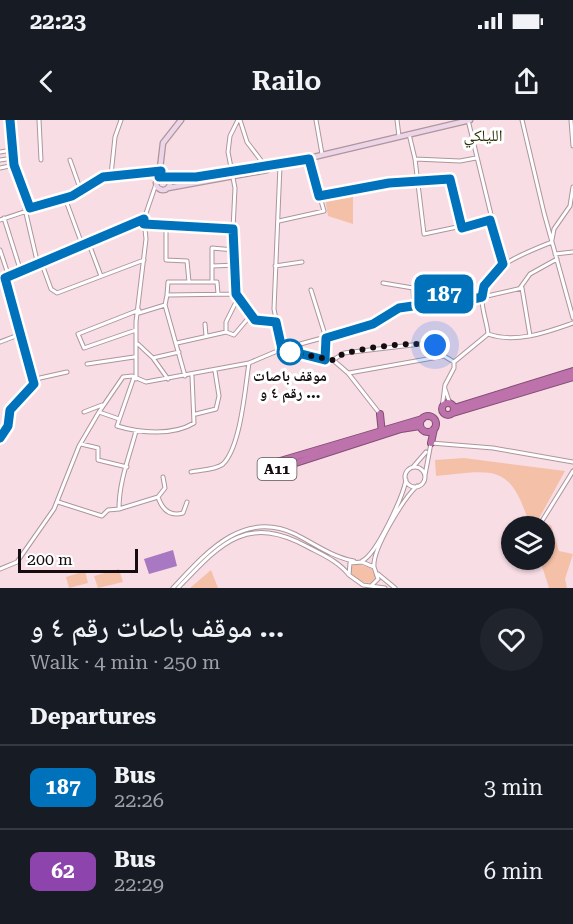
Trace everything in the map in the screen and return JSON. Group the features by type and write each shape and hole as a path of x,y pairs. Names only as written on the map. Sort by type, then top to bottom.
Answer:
{"highway":[{"name":"A11","path":"420,426 382,433 270,464 267,469 272,471 382,433 396,426 573,371"},
{"name":"A11","path":"434,420 448,410 573,377"},
{"path":"380,414 396,426"},
{"path":"380,414 382,433"},
{"path":"424,417 434,420 430,446 426,432 420,426 424,417"},
{"path":"426,432 434,429"}],"street":[{"path":"10,120 14,165 30,208"},
{"path":"39,120 41,160"},
{"path":"111,175 115,138 121,120"},
{"path":"181,120 163,143 160,174 152,202 144,219 144,260 136,330 138,344 134,357 135,378 117,426 136,431 184,428 194,423 192,376"},
{"path":"239,120 247,142 268,168"},
{"path":"226,332 226,322 237,296 237,265 233,229 235,188 228,145 239,120"},
{"path":"316,120 322,156"},
{"path":"397,120 399,136"},
{"path":"438,120 441,127"},
{"path":"156,184 162,190 309,159 469,120 490,220 503,264"},
{"path":"488,334 504,337 544,334 573,320 522,120"},
{"path":"571,120 573,146"},
{"path":"409,134 416,159 424,234 462,228 490,220"},
{"path":"0,152 12,150"},
{"path":"0,160 13,158"},
{"path":"416,159 460,161 476,158"},
{"path":"279,221 321,213 324,210 309,159"},
{"path":"70,160 81,191"},
{"path":"0,168 14,165"},
{"path":"280,165 275,266 276,322 282,349"},
{"path":"21,272 2,219 25,209 65,198 81,191 94,180 111,175 160,174 168,179 231,174"},
{"path":"168,179 168,188"},
{"path":"319,196 389,183 450,179 462,228"},
{"path":"552,242 554,229 570,206 573,187"},
{"path":"65,198 83,247"},
{"path":"25,209 40,265 51,289 57,293 144,260"},
{"path":"0,280 83,247 144,219"},
{"path":"144,224 233,229"},
{"path":"166,225 166,260 187,261 189,282"},
{"path":"488,334 482,297 484,286 503,264 552,242"},
{"path":"89,244 101,276"},
{"path":"1,248 34,384"},
{"path":"212,281 212,248 234,250"},
{"path":"0,569 17,561 58,502 81,444 120,378 135,378 146,382 215,371 249,363 282,349 373,324 399,308 434,303 449,292 456,292 469,300 520,288 530,274 556,257 573,252"},
{"path":"275,266 302,262"},
{"path":"212,266 237,265"},
{"path":"185,376 165,304 168,282 217,282 218,294"},
{"path":"383,283 413,288 414,307"},
{"path":"520,288 524,293 530,336"},
{"path":"311,290 326,338 325,360"},
{"path":"167,295 237,296 257,321 276,322"},
{"path":"568,299 573,298"},
{"path":"136,330 84,348 78,334 139,311 165,304"},
{"path":"176,343 226,332 234,334 251,315"},
{"path":"205,324 206,336"},
{"path":"0,342 21,334"},
{"path":"454,362 488,334"},
{"path":"282,349 333,360 344,353 429,343 438,347 444,356 454,362"},
{"path":"138,344 153,358 168,379"},
{"path":"153,358 179,352"},
{"path":"348,373 444,356"},
{"path":"87,364 134,357"},
{"path":"333,360 348,373 380,414"},
{"path":"448,410 445,385 454,368 454,362"},
{"path":"191,472 219,466 224,462 239,432 249,363"},
{"path":"195,414 216,409 219,396 215,371"},
{"path":"0,438 8,426 10,410 40,378 67,372"},
{"path":"445,385 448,410"},
{"path":"84,412 104,404"},
{"path":"99,412 119,419"},
{"path":"119,509 122,474 127,467 136,431"},
{"path":"81,444 98,448 98,460 127,467"},
{"path":"430,446 493,448 573,462"},
{"path":"361,561 371,554 402,496 407,471 430,446"},
{"path":"395,588 378,574 375,568 376,552 407,498 417,486 423,483 430,446"},
{"path":"412,467 421,469 425,475"},
{"path":"546,516 573,471"},
{"path":"58,502 102,516 108,510 119,509 158,497 165,488 164,477"},
{"path":"406,480 410,485 417,486"},
{"path":"158,497 161,506 169,513 183,513 187,502"},
{"path":"173,588 218,543 243,530 266,527 283,530 340,558 361,561 375,568"},
{"path":"281,534 283,530"},
{"path":"178,588 201,561 219,546 235,537 257,532 281,534 337,563 360,584 385,588"},
{"path":"349,575 348,565 354,561"},
{"path":"372,585 378,581 378,574"}],"shaded area":[{"path":"353,193 353,224 328,216 325,198"},
{"path":"464,458 565,471 540,516 526,516 515,491 498,475 473,472 436,476 435,460"},
{"path":"555,538 559,551 573,554 565,579 567,588 549,588 543,570 555,570"},
{"path":"173,550 177,566 149,574 144,559"},
{"path":"354,563 371,568 377,579 373,583 356,579 350,570"},
{"path":"119,569 123,582 98,588 94,576"},
{"path":"211,570 218,588 190,588"},
{"path":"85,571 88,583 69,588 66,577"}],"bus line":[{"name":"187","path":"0,438 8,426 10,410 34,384 29,357 5,278 144,219 144,224 233,229 238,298 255,320 276,322 282,349 325,360 326,338 373,324 399,308 434,303 443,294 453,291 469,300 482,297 484,286 503,264 490,220 462,228 450,179 389,183 319,196 309,159 271,167 196,177 168,179 164,176 159,177 161,171 111,175 94,180 72,196 30,208 14,165 10,120"}],"place":[{"name":"موقف باصات رقم ٤ و ...","path":"290,352"}],"district":[{"name":"الليلكي","path":"483,135"}],"route":[{"path":"290,352 333,360 338,355 352,351 429,343 435,345"}]}
